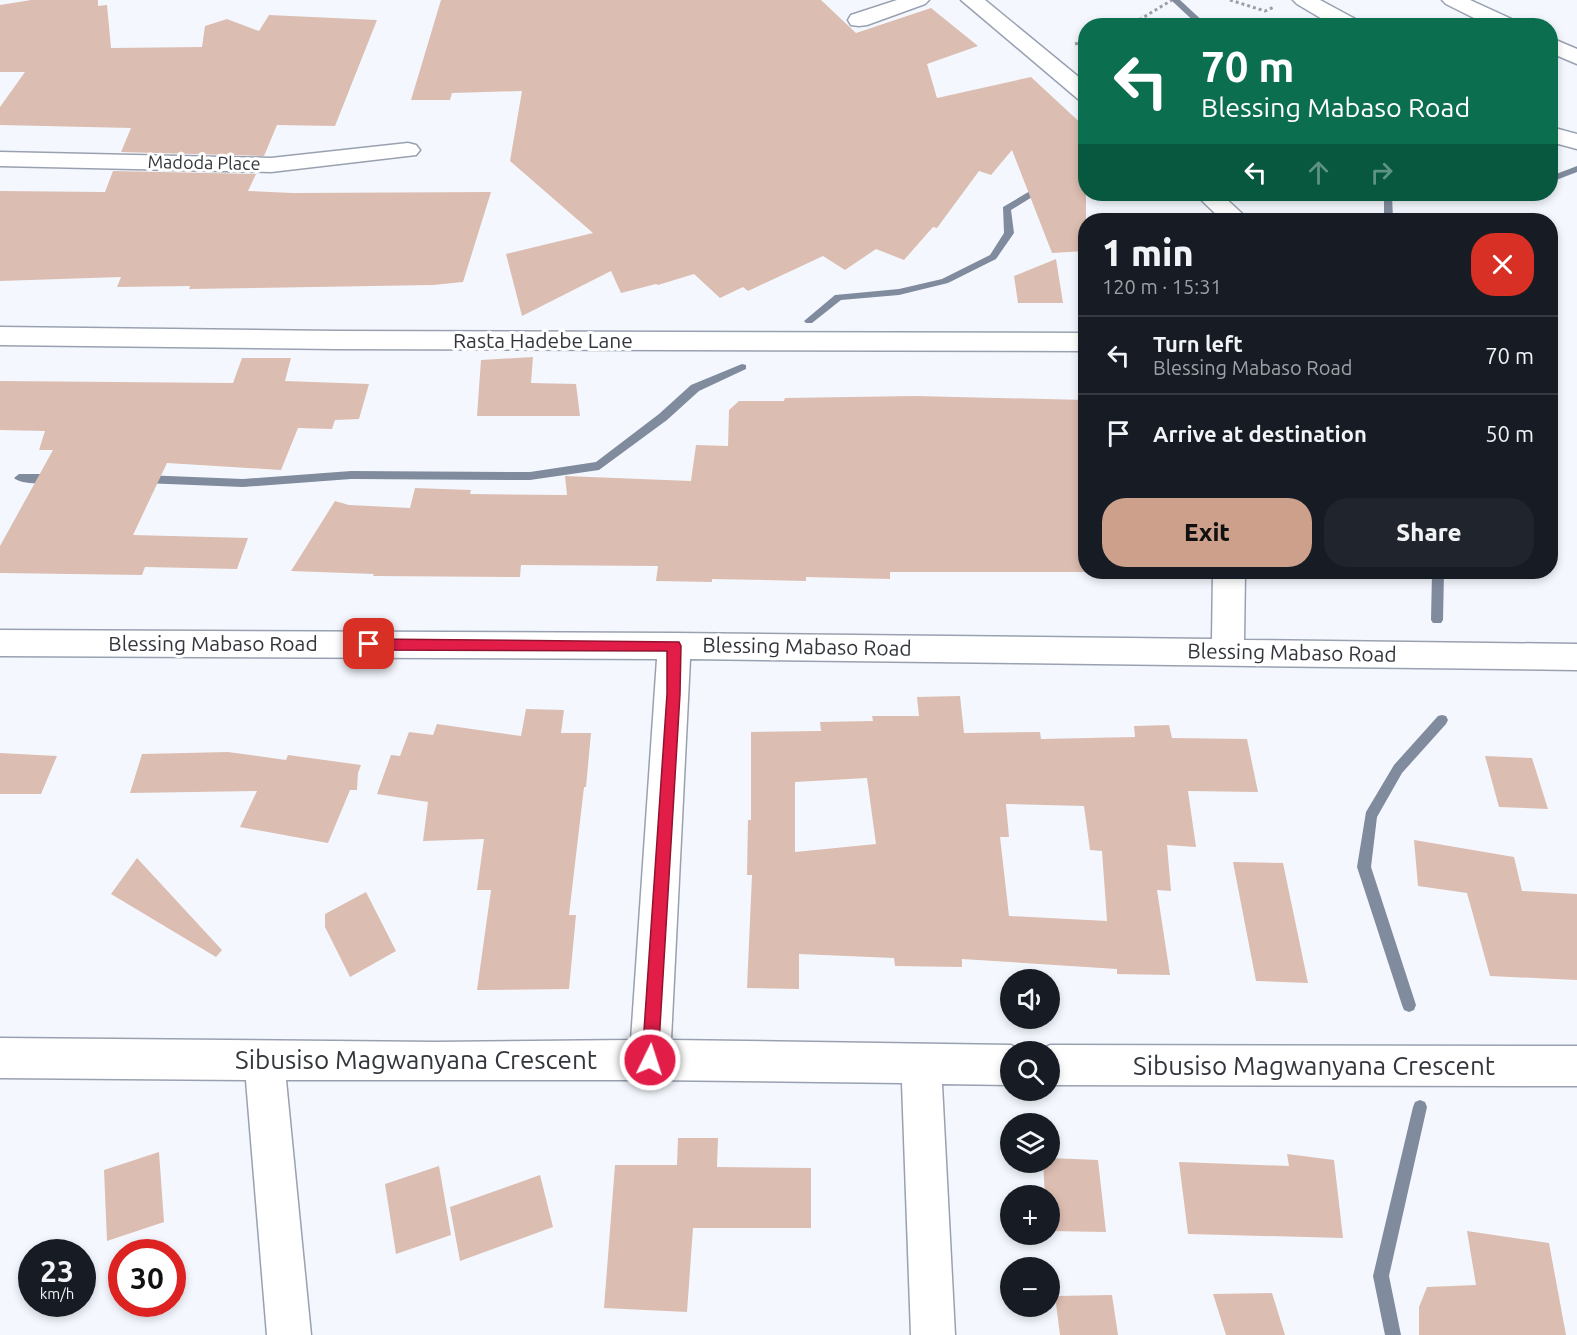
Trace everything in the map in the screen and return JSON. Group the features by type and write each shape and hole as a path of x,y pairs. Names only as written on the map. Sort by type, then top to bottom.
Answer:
{"street":[{"path":"859,20 918,0"},
{"path":"972,0 1078,87"},
{"path":"1304,0 1337,18"},
{"path":"1452,0 1491,18"},
{"path":"1558,48 1577,57"},
{"path":"1558,136 1577,142"},
{"name":"Madoda Place","path":"0,159 271,165 408,150"},
{"path":"1215,201 1228,213"},
{"name":"Rasta Hadebe Lane","path":"0,336 348,340 1078,342"},
{"path":"1228,651 1229,579"},
{"name":"Blessing Mabaso Road","path":"0,643 674,646 1577,657"},
{"path":"650,1060 674,694 674,646"},
{"name":"Sibusiso Magwanyana Crescent","path":"0,1058 435,1062 650,1060 1000,1065"},
{"path":"264,1061 289,1335"},
{"path":"921,1064 933,1335"},
{"name":"Sibusiso Magwanyana Crescent","path":"1060,1065 1577,1066"}],"path":[{"path":"1143,18 1172,0"},
{"path":"1230,0 1265,12 1281,4"}],"building":[{"path":"31,0 98,0 98,6 107,5 111,48 202,47 205,26 227,19 259,31 269,15 377,20 335,126 277,125 264,156 121,152 131,128 0,125 0,107 25,72 0,72 0,5"},
{"path":"441,0 821,0 856,33 931,8 978,46 927,64 937,98 1031,77 1078,121 1078,201 1086,201 1086,213 1078,213 1078,251 1052,253 1012,150 991,175 979,171 937,228 933,227 904,260 876,249 845,270 823,256 748,291 743,287 720,298 694,274 621,293 611,271 522,316 506,254 593,233 510,161 522,91 452,93 450,100 411,100"},
{"path":"113,171 256,174 248,191 293,193 491,192 463,282 433,285 189,289 190,286 117,287 121,277 0,281 0,191 105,192"},
{"path":"1056,259 1063,303 1018,303 1014,276"},
{"path":"533,357 531,383 576,384 580,416 477,416 481,360"},
{"path":"242,358 291,358 285,381 369,384 359,419 335,420 332,429 298,428 281,470 167,463 133,535 248,538 237,569 145,567 142,575 0,573 0,546 53,450 39,450 45,431 0,430 0,381 233,383"},
{"path":"915,396 1078,400 1078,572 890,572 890,579 806,577 806,581 712,579 712,582 656,581 658,566 521,565 520,577 373,576 374,574 291,571 335,501 349,505 410,508 415,488 471,490 470,494 567,495 565,476 691,481 696,445 728,446 729,410 739,401 784,401 785,398"},
{"path":"960,696 964,733 1040,732 1041,739 1135,737 1134,726 1169,725 1172,738 1247,739 1258,792 1188,791 1196,847 1167,845 1171,891 1157,890 1170,975 1117,974 1117,969 962,959 962,967 895,966 894,958 799,954 799,989 747,988 752,875 747,875 748,820 751,820 751,732 821,731 820,722 873,721 872,716 919,716 917,697","holes":["867,778 876,844 795,852 795,782","1006,804 1084,806 1090,850 1102,851 1107,921 1009,916 1000,837 1009,837"]},
{"path":"526,709 564,710 561,733 591,733 569,915 576,915 569,989 477,990 491,890 477,890 484,839 423,841 428,802 377,794 391,755 400,756 409,732 433,735 437,724 521,736"},
{"path":"228,752 286,760 288,755 361,765 357,790 350,790 328,843 240,827 257,791 130,793 142,754"},
{"path":"0,753 57,756 41,794 0,794"},
{"path":"1485,756 1532,758 1548,809 1499,807"},
{"path":"1414,840 1514,857 1522,891 1577,894 1577,980 1490,976 1467,893 1418,886"},
{"path":"137,858 222,950 216,957 111,894"},
{"path":"1233,862 1283,863 1308,983 1256,981"},
{"path":"366,892 396,951 350,977 325,927 325,914"},
{"path":"678,1138 718,1138 717,1167 811,1168 811,1228 693,1228 687,1312 604,1308 615,1165 677,1165"},
{"path":"159,1152 164,1222 107,1241 104,1170"},
{"path":"1287,1154 1334,1160 1343,1238 1188,1234 1179,1162 1289,1166"},
{"path":"1060,1158 1098,1160 1106,1232 1060,1231 1060,1185 1044,1185 1044,1173 1060,1173"},
{"path":"439,1166 451,1235 396,1254 385,1184"},
{"path":"540,1175 553,1227 460,1261 450,1207"},
{"path":"1467,1231 1549,1243 1566,1335 1419,1335 1419,1307 1427,1287 1476,1285"},
{"path":"1272,1293 1285,1335 1226,1335 1213,1294"},
{"path":"1112,1295 1118,1335 1060,1335 1058,1317 1060,1317 1060,1296"}],"waterway":[{"path":"1175,0 1195,18"},
{"path":"1558,176 1577,169"},
{"path":"809,321 838,297 899,292 945,281 993,257 1009,233 1006,209 1042,187"},
{"path":"1388,201 1389,213"},
{"path":"143,479 243,483 351,475 530,476 599,466 663,417 695,388 742,367"},
{"path":"19,478 54,478"},
{"path":"1437,620 1438,579"},
{"path":"1409,1005 1364,867 1371,816 1398,769 1442,720"},
{"path":"1393,1335 1381,1276 1420,1107"}],"route":[{"path":"369,644 674,646 674,694 650,1060"}]}
